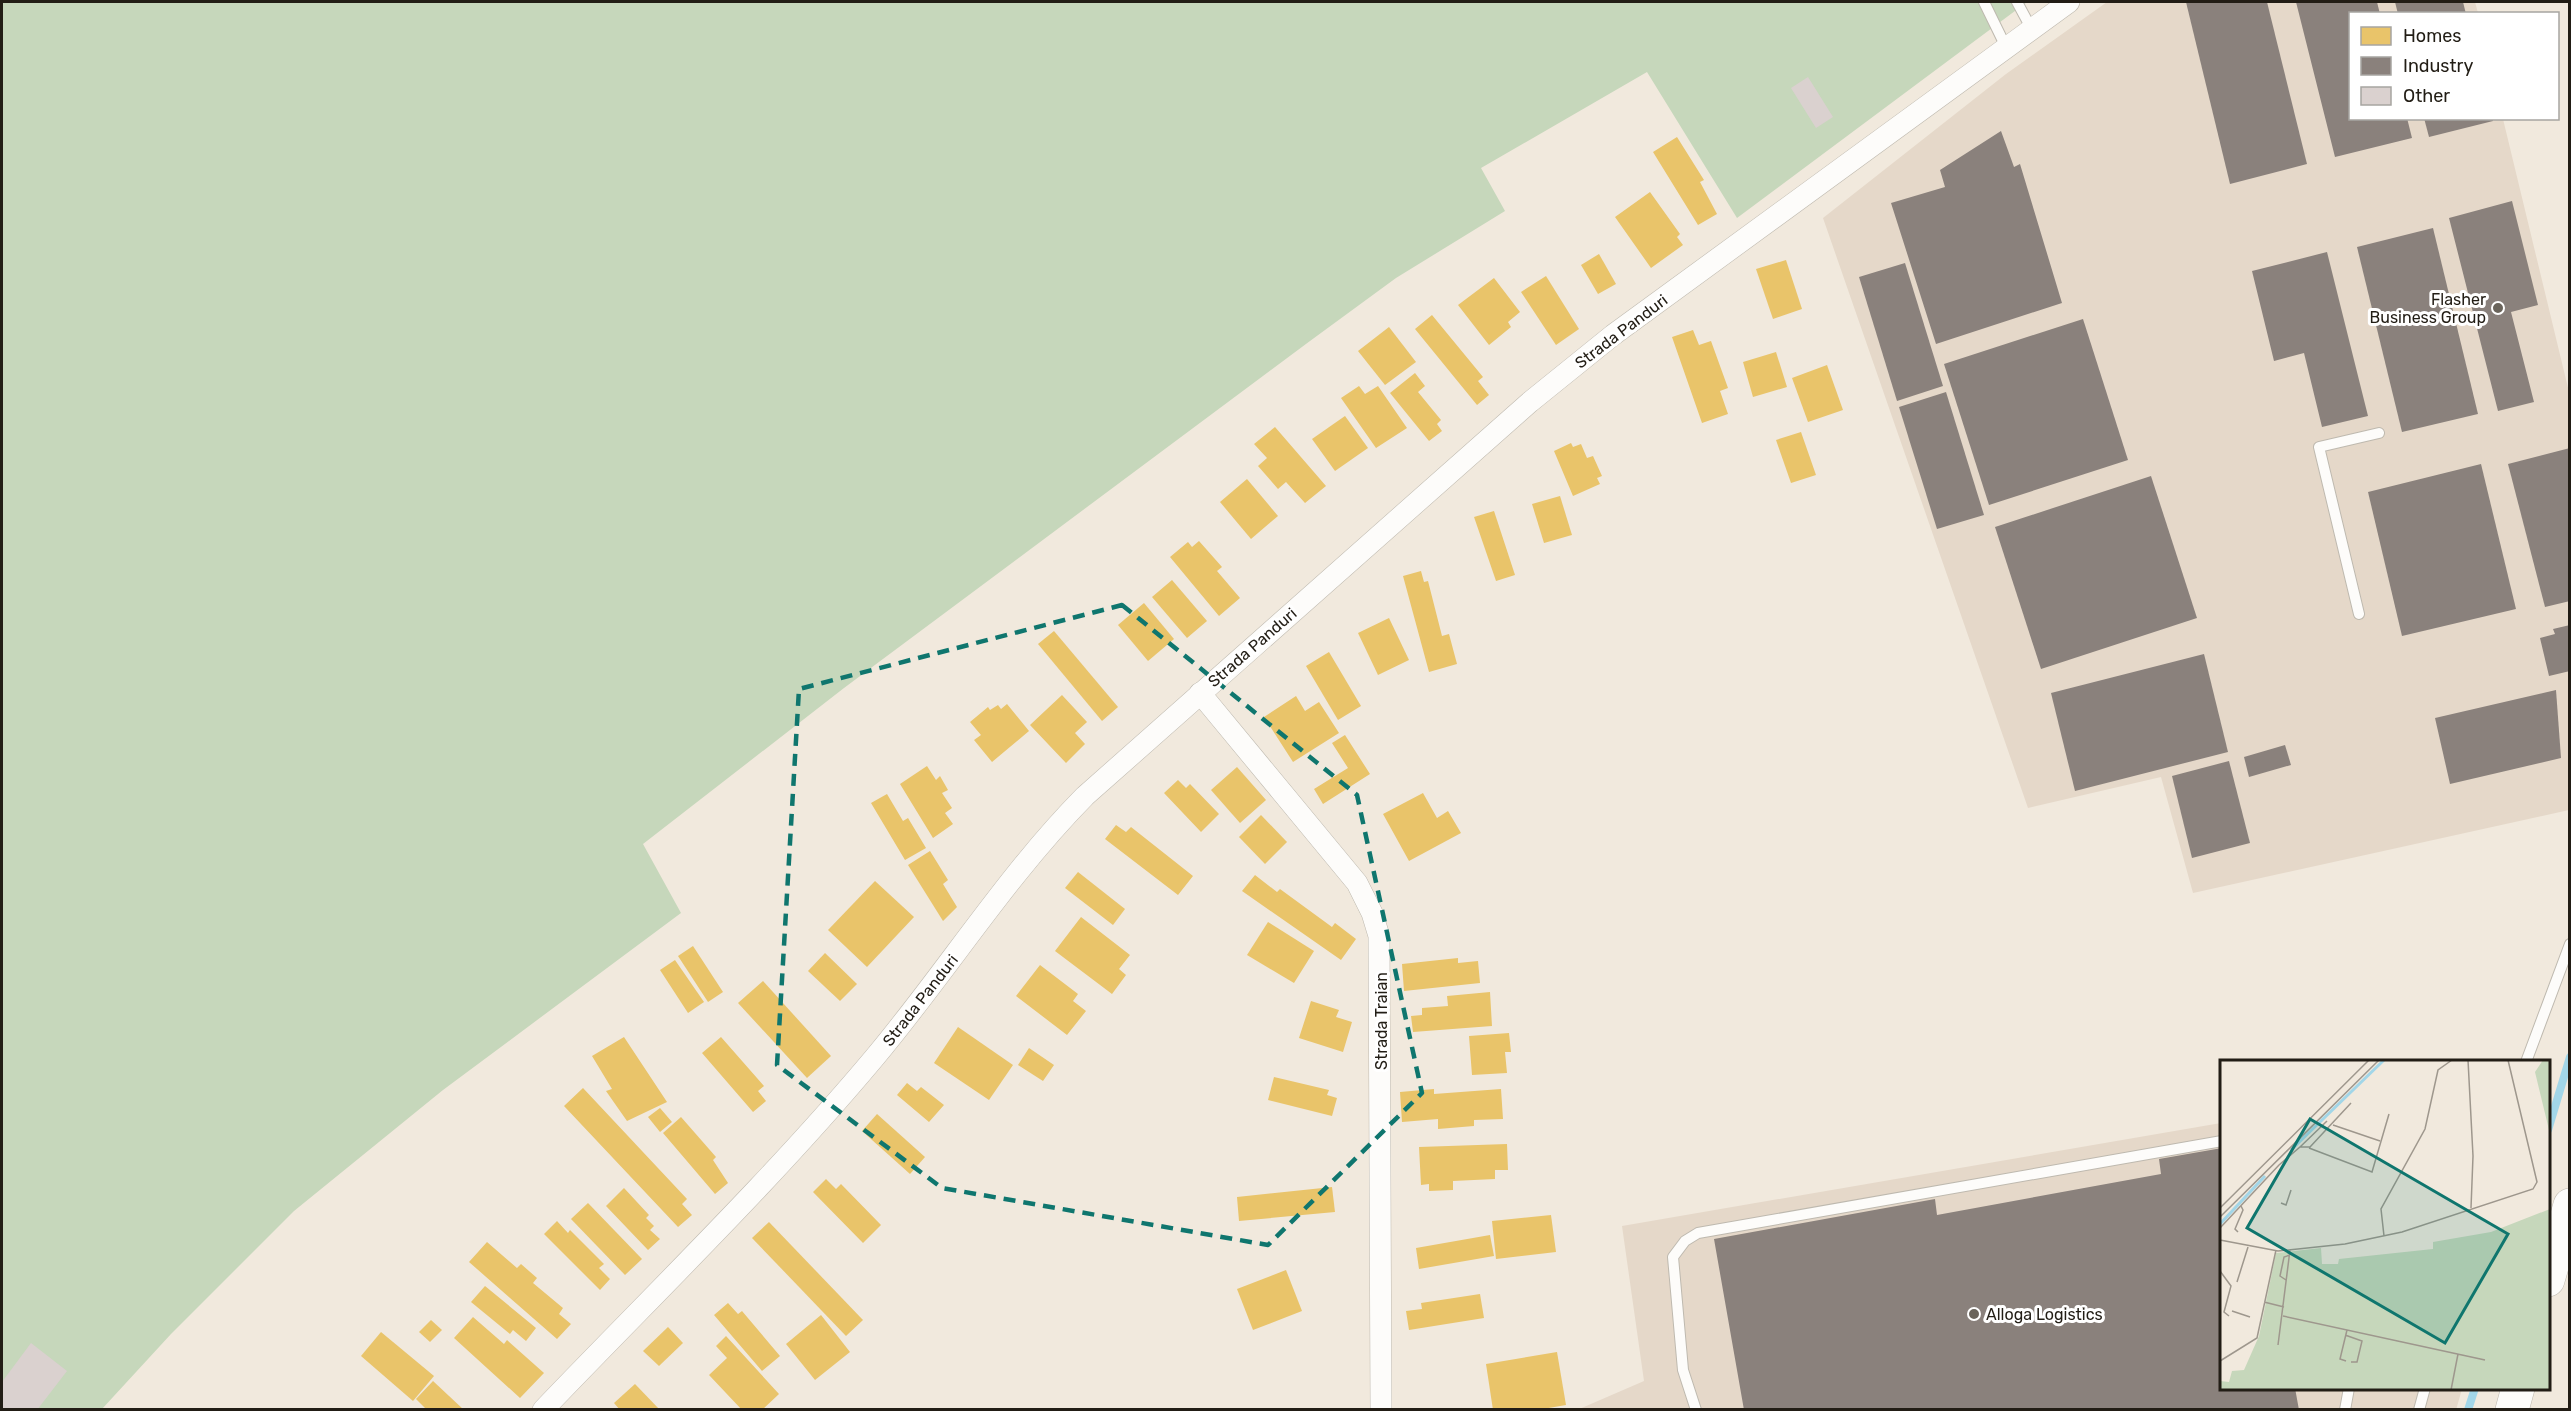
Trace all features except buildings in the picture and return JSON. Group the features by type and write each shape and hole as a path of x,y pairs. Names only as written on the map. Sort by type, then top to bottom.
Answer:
{"main road":[{"path":"2550,1273 2570,1205"},
{"path":"2512,1410 2518,1390"}],"street":[{"name":"Strada Panduri","path":"543,1410 810,1133 884,1046 1046,835 1085,796 1530,402 1613,335 2069,2"},
{"name":"Strada Traian","path":"1200,693 1357,883 1372,913 1379,936 1381,1410"}],"lane":[{"path":"1984,2 2006,47"},
{"path":"2017,2 2031,28"},
{"path":"2359,614 2319,447 2379,434"},
{"path":"2527,1060 2570,944"},
{"path":"1696,1410 1683,1370 1673,1257 1691,1236 2220,1141"},
{"path":"2345,1410 2349,1390"},
{"path":"2419,1410 2425,1390"}],"highlighted area":[{"path":"1122,605 1357,795 1422,1093 1268,1245 942,1188 777,1065 799,689"}],"shaded area":[{"path":"2107,2 2475,2 2478,12 2349,12 2349,120 2503,120 2569,392 2569,810 2193,893 2161,777 2028,808 1823,218 2006,74"},
{"name":"Alloga Logistics","path":"2220,1123 2220,1390 2462,1390 2456,1410 1577,1410 1644,1381 1622,1226"}],"green space":[{"path":"2,2 2027,2 1737,218 1647,72 1481,168 1505,211 1396,278 1310,341 844,688 643,844 681,913 443,1090 294,1211 171,1334 102,1409 2,1410"}],"waterway":[{"path":"2550,1123 2570,1057"},
{"path":"2468,1410 2474,1390"}],"place":[{"name":"Flasher Business Group","path":"2498,308"},
{"name":"Alloga Logistics","path":"1974,1314"}]}
